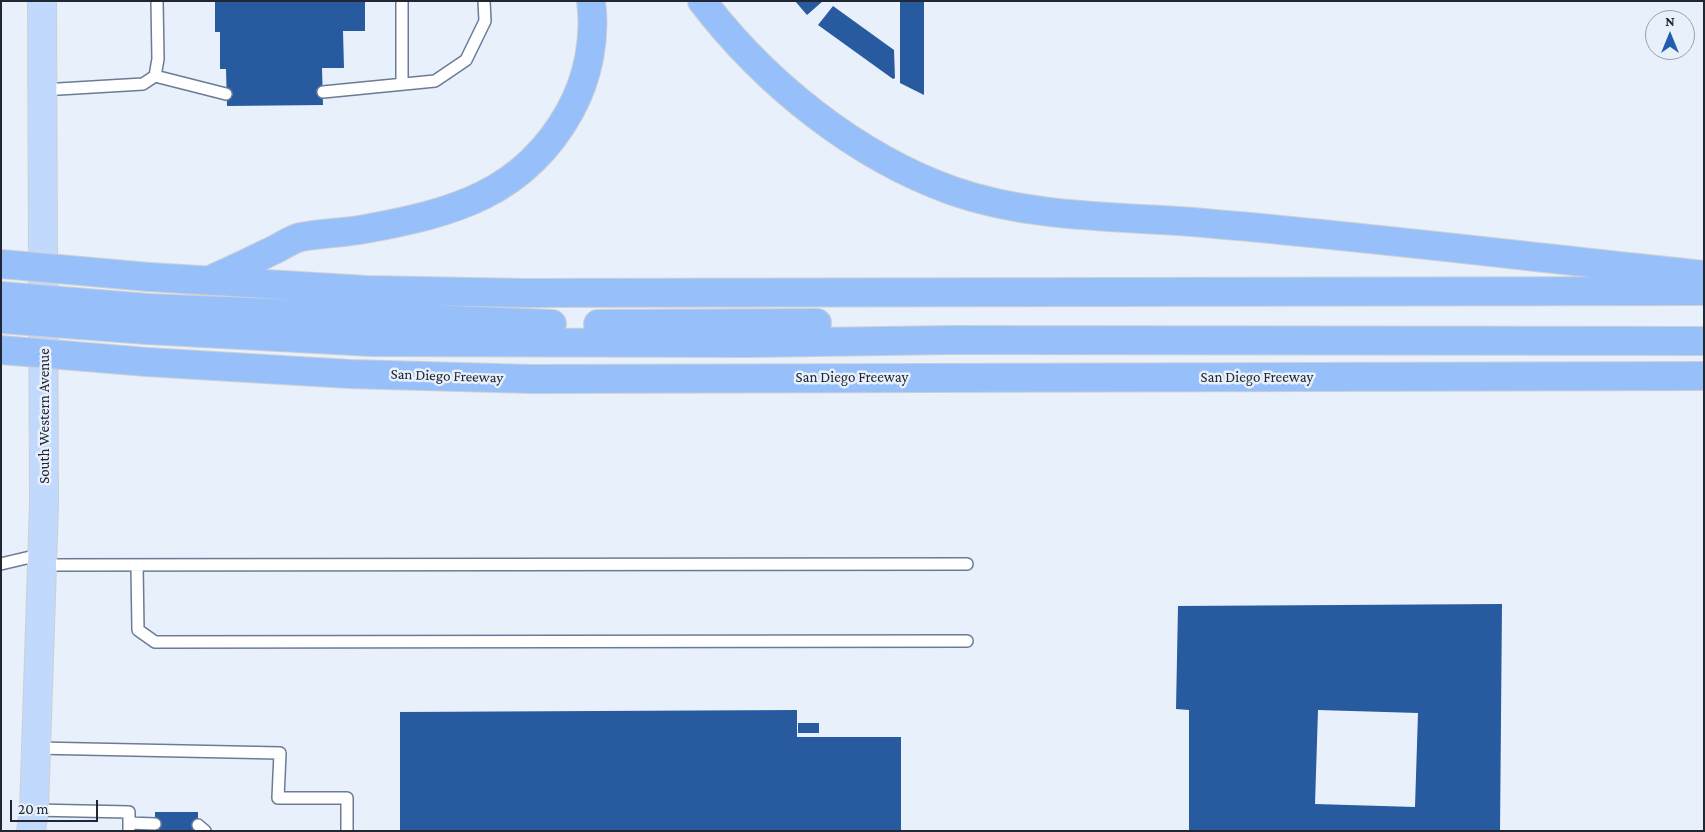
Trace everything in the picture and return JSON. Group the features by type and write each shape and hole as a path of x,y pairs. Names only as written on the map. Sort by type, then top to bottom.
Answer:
{"highway":[{"path":"209,281 299,237 364,230 434,214 469,202 500,188 524,170 545,148 580,93 592,42 591,1"},
{"path":"702,1 750,56 799,104 850,139 913,174 953,191 998,204 1096,218 1203,223 1704,275"},
{"path":"1,264 148,277 366,290 523,293 1704,291"},
{"path":"1,296 148,319 372,342 750,343 951,340 1704,342"},
{"path":"1,319 525,324 1704,324"},
{"name":"San Diego Freeway","path":"1,350 147,362 350,374 532,379 1704,376"}],"main road":[{"name":"South Western Avenue","path":"32,820 43,559 42,1"}],"lane":[{"path":"42,90 143,84 155,76 158,59 157,1"},
{"path":"402,1 402,84"},
{"path":"323,92 435,81 466,60 485,21 484,1"},
{"path":"155,76 226,94"},
{"path":"1,564 43,559 137,565 967,564"},
{"path":"137,565 138,630 155,642 967,641"},
{"path":"36,748 280,753 278,798 347,798 347,831"},
{"path":"32,820 129,812 129,827 155,824"}],"building":[{"path":"215,1 365,1 365,31 343,31 344,68 322,68 323,105 227,106 226,69 220,69 220,32 215,32"},
{"path":"795,1 823,1 807,15"},
{"path":"900,1 924,1 924,95 900,83"},
{"path":"833,6 894,50 895,78 893,79 818,25"},
{"path":"1502,604 1500,831 1189,831 1189,710 1176,709 1178,606","holes":["1318,710 1418,713 1415,807 1315,804"]},
{"path":"797,710 797,737 901,737 901,831 400,831 400,712"},
{"path":"798,723 819,723 819,733 798,733"},
{"path":"155,812 198,812 198,831 155,831"}]}
